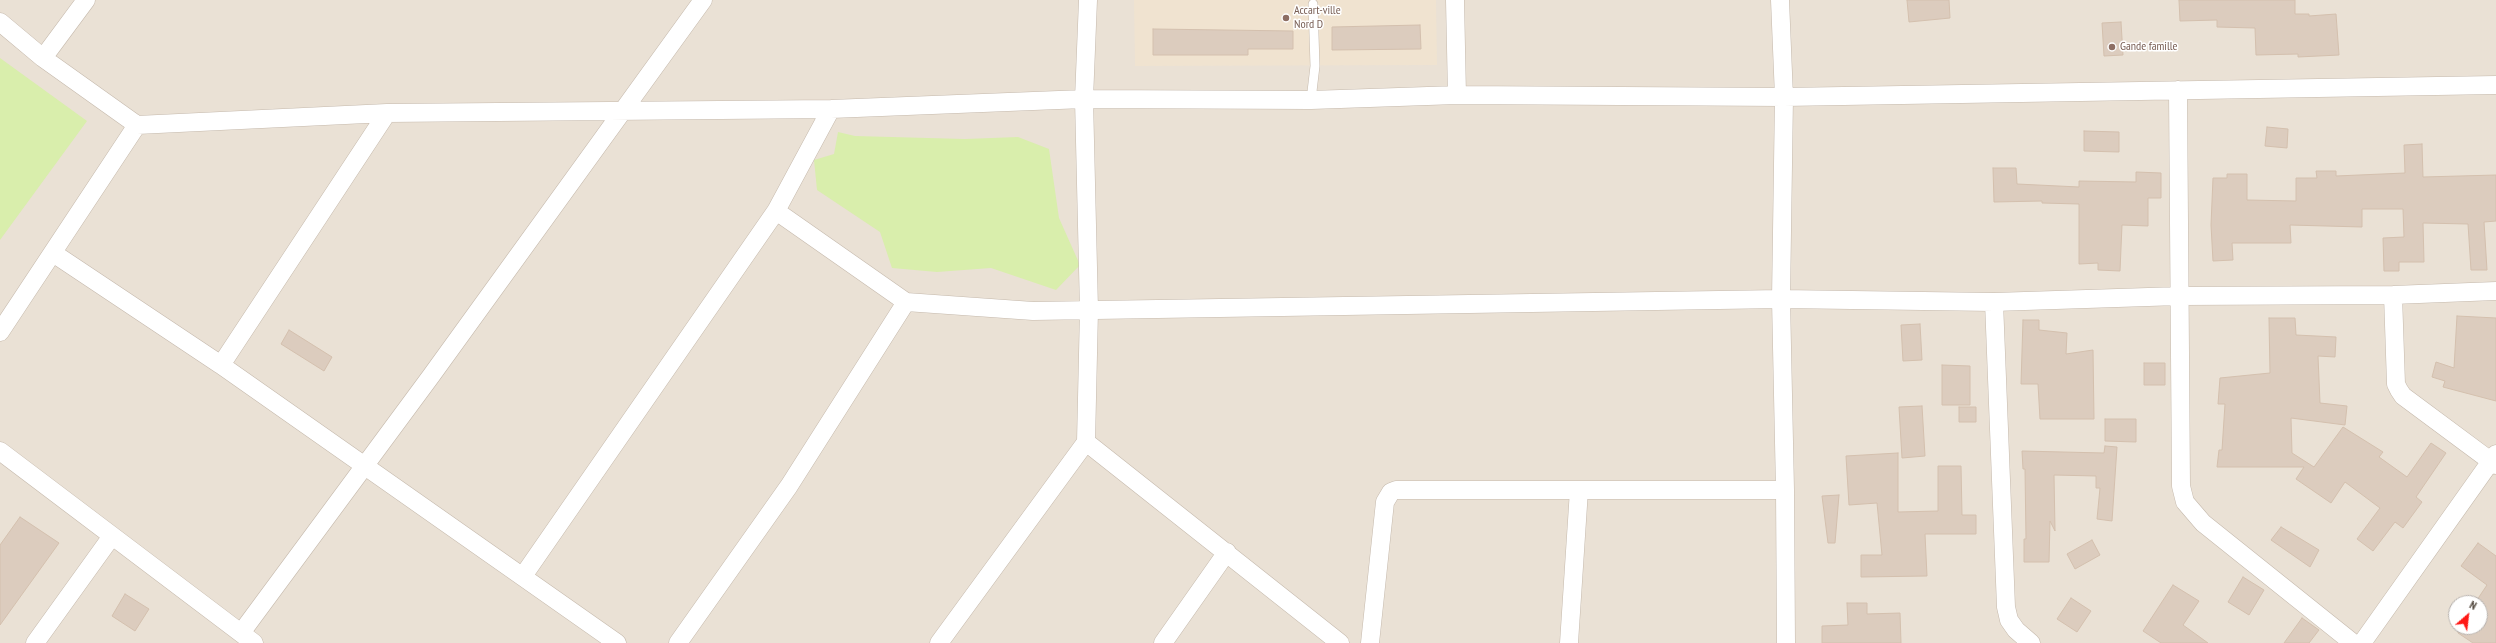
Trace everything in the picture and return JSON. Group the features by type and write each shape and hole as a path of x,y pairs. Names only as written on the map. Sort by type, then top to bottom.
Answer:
{"street":[{"path":"43,58 86,0"},
{"path":"0,451 248,638 364,465 431,376 520,250 623,112 703,0"},
{"path":"939,643 1086,442 1089,310 1084,99 1088,0"},
{"path":"1455,0 1457,95"},
{"path":"1780,0 1784,97 1780,299 1785,490 1786,643"},
{"path":"0,22 43,58 137,125 387,113 831,109 1084,99 1312,100 1457,95 1784,97 2496,85"},
{"path":"2178,90 2181,486 2185,502 2203,523 2353,643"},
{"path":"523,576 776,211 831,109"},
{"path":"221,365 387,113"},
{"path":"0,332 137,125"},
{"path":"776,211 906,302 1033,311 1780,299 1994,302 2179,296 2393,295 2496,291"},
{"path":"53,253 221,365 617,643"},
{"path":"2362,643 2494,460 2413,405 2399,390 2396,384 2393,295"},
{"path":"678,643 789,486 906,302"},
{"path":"1994,302 2006,607 2009,620 2016,630 2031,643"},
{"path":"1086,442 1227,552 1340,643"},
{"path":"1370,643 1385,502 1391,492 1402,489 1785,490"},
{"path":"1569,643 1579,490"},
{"path":"35,643 112,536"},
{"path":"1163,643 1227,552"}],"lane":[{"path":"1312,100 1315,66 1313,4"}],"shaded area":[{"path":"0,0 2496,0 2496,643 0,643"},
{"path":"1134,0 1436,0 1437,65 1135,66"}],"green space":[{"path":"0,58 87,121 0,240"},
{"path":"838,132 855,136 965,139 1018,137 1049,149 1059,218 1080,265 1056,290 991,268 937,272 892,268 880,232 817,190 814,160 834,154"}],"building":[{"path":"1907,0 1949,0 1950,18 1909,22"},
{"path":"2179,0 2295,0 2295,14 2309,14 2309,16 2336,14 2339,55 2298,57 2298,54 2256,55 2255,28 2217,27 2217,20 2180,21"},
{"path":"2121,22 2123,55 2104,56 2102,23"},
{"path":"1420,25 1421,49 1332,50 1332,27"},
{"path":"1153,29 1293,31 1293,49 1248,49 1248,55 1153,55"},
{"path":"2267,127 2288,129 2287,148 2265,146"},
{"path":"2084,131 2119,132 2119,152 2084,151"},
{"path":"2422,144 2423,177 2496,175 2496,221 2484,222 2487,270 2471,270 2468,224 2423,223 2424,262 2399,262 2399,271 2384,271 2383,238 2404,237 2403,209 2362,209 2362,227 2290,225 2291,243 2232,243 2233,260 2213,261 2211,225 2213,178 2227,178 2227,174 2247,174 2247,200 2296,201 2296,178 2317,178 2316,171 2336,171 2336,176 2405,173 2404,145"},
{"path":"1993,168 2016,168 2017,184 2079,187 2079,181 2136,182 2136,172 2161,173 2161,198 2148,198 2148,226 2122,225 2120,271 2098,270 2098,263 2079,264 2079,204 2042,203 2042,201 1994,202"},
{"path":"2457,316 2496,318 2496,401 2443,387 2445,381 2432,377 2436,362 2454,368"},
{"path":"2269,318 2295,318 2296,335 2336,337 2335,357 2318,356 2320,403 2347,406 2345,425 2291,418 2292,453 2314,467 2343,427 2383,452 2379,457 2407,477 2431,443 2446,453 2416,497 2422,502 2403,528 2395,522 2373,551 2357,539 2380,508 2345,482 2331,503 2296,479 2304,467 2217,467 2219,450 2222,450 2225,404 2218,404 2220,378 2270,373"},
{"path":"2023,320 2039,320 2039,330 2067,333 2066,354 2093,350 2094,419 2040,419 2038,384 2021,384"},
{"path":"1920,324 1922,360 1903,361 1901,325"},
{"path":"289,330 332,357 324,371 281,344"},
{"path":"2144,363 2165,363 2165,385 2144,385"},
{"path":"1942,365 1970,366 1970,405 1942,405"},
{"path":"1922,406 1925,456 1902,458 1899,407"},
{"path":"1959,407 1976,407 1976,422 1959,422"},
{"path":"2105,419 2136,419 2136,442 2105,441"},
{"path":"2105,446 2117,447 2112,521 2097,519 2100,488 2096,488 2096,476 2054,475 2055,531 2050,521 2049,562 2024,562 2024,539 2026,539 2025,469 2023,469 2022,451 2104,453"},
{"path":"1898,453 1898,512 1938,511 1938,466 1961,466 1962,515 1976,515 1976,534 1925,534 1927,576 1861,577 1861,555 1882,555 1877,503 1849,505 1846,456"},
{"path":"1839,495 1835,543 1828,543 1822,496"},
{"path":"20,517 59,543 0,625 0,545"},
{"path":"2281,527 2319,550 2310,567 2271,540"},
{"path":"2092,540 2100,555 2075,569 2067,554"},
{"path":"2478,543 2496,556 2496,643 2473,643 2461,635 2488,635 2488,595 2480,595 2487,585 2461,566"},
{"path":"2243,577 2264,590 2249,615 2228,602"},
{"path":"2173,585 2199,601 2183,625 2208,643 2161,643 2143,631"},
{"path":"125,594 149,609 135,631 112,616"},
{"path":"2071,598 2091,611 2077,632 2057,619"},
{"path":"1847,603 1867,603 1867,614 1900,613 1901,643 1822,643 1822,626 1848,625"},
{"path":"2302,618 2319,630 2309,643 2284,643"}],"place":[{"name":"Accart-ville Nord D","path":"1286,18"},
{"name":"Gande famille","path":"2112,47"}]}
